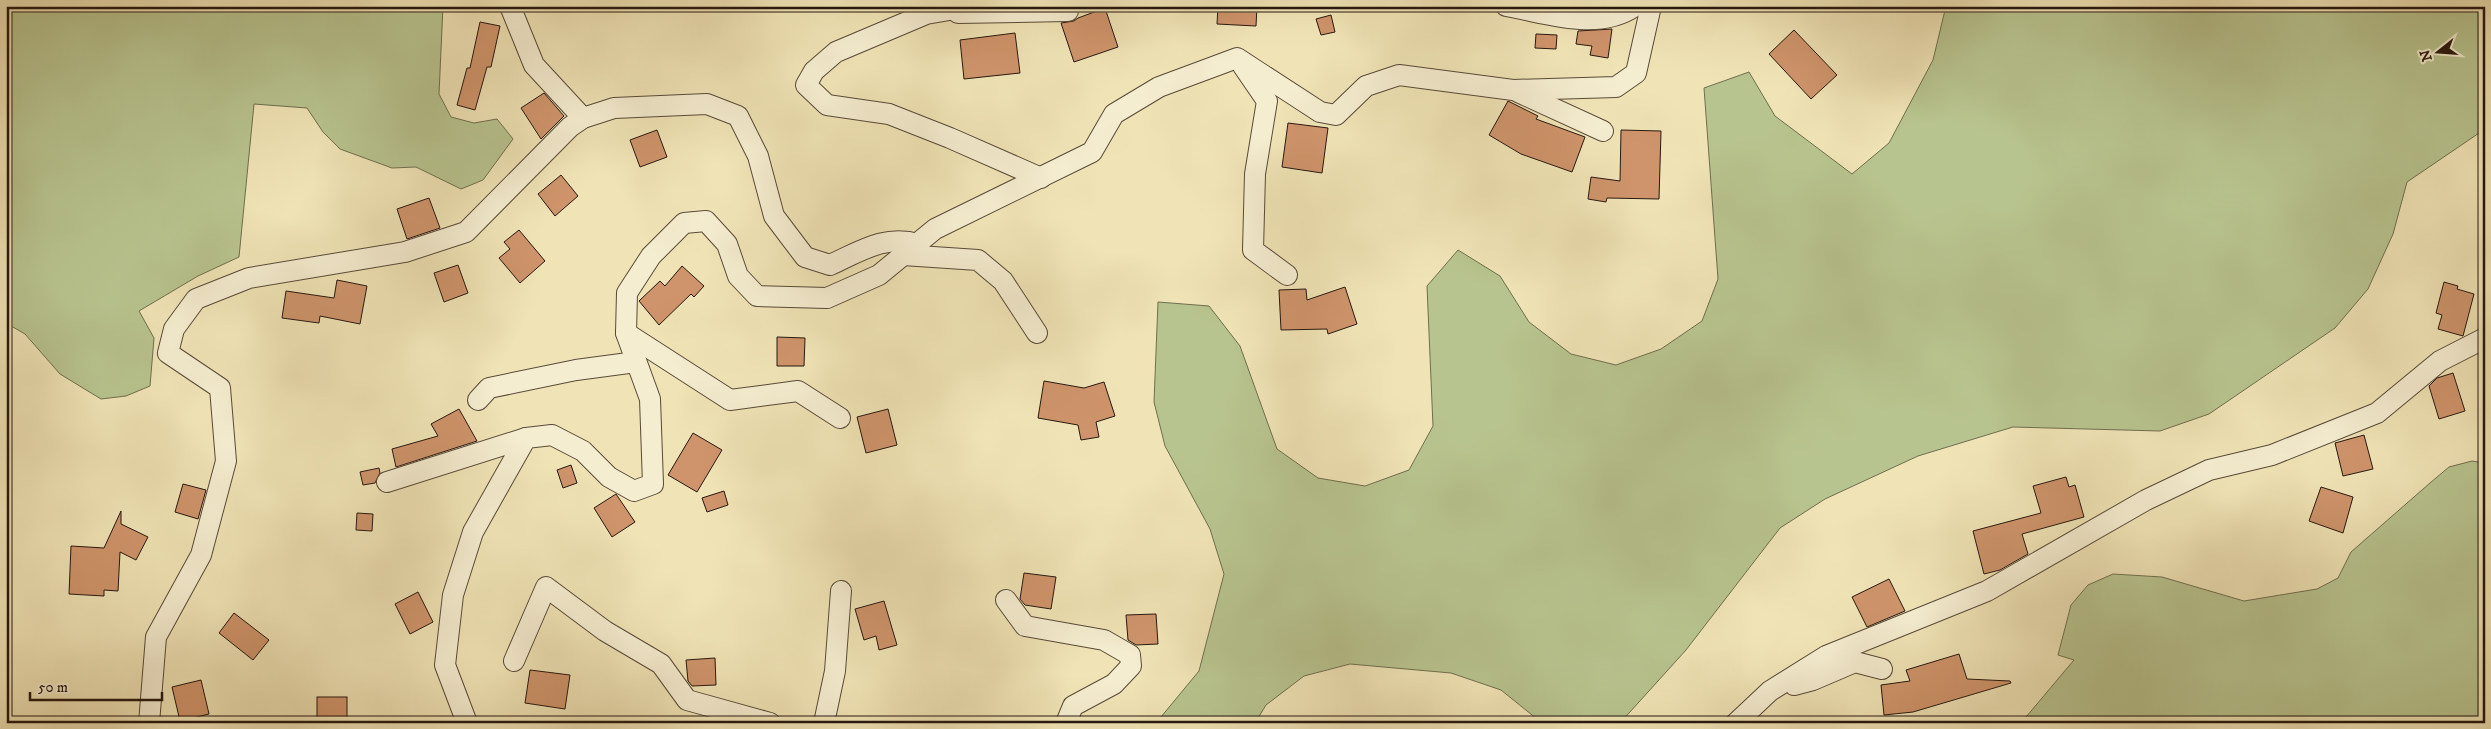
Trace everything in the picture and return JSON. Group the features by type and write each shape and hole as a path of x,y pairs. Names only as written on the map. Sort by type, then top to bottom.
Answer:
{"street":[{"path":"510,6 534,65 584,118"},
{"path":"973,6 926,14 836,52 814,71 806,86 828,105 889,114 950,138 1041,178"},
{"path":"1506,6 1589,21 1624,14 1636,6"},
{"path":"1237,58 1320,112 1336,115 1366,86 1399,75 1513,90 1616,87 1636,73 1651,6"},
{"path":"926,14 1068,10"},
{"path":"387,482 526,438 552,435 583,451 609,477 634,491 653,484 650,399 626,333 627,293 651,256 684,223 706,221 727,244 738,276 757,296 827,298 879,274 935,229 1092,152 1114,114 1159,87 1237,58"},
{"path":"1237,58 1267,101 1255,174 1254,250 1287,275"},
{"path":"1513,90 1603,131"},
{"path":"149,723 156,637 201,556 226,461 220,388 168,353 174,329 196,300 249,278 405,252 466,232 570,127 584,118 614,108 707,104 738,116 758,156 774,216 806,257 830,265 878,243 903,239 911,249 978,260 1004,281 1036,333"},
{"path":"626,333 730,400 798,391 840,418"},
{"path":"1736,723 1770,691 1826,656 1987,591 2146,500 2208,470 2272,455 2377,412 2440,361 2485,338"},
{"path":"478,400 489,388 576,370 636,362"},
{"path":"467,723 445,664 453,596 473,532 526,438"},
{"path":"514,661 546,587 606,631 660,664 687,700 770,723"},
{"path":"824,723 835,671 841,591"},
{"path":"1006,600 1024,626 1104,640 1130,656 1130,666 1114,684 1073,706 1066,723"},
{"path":"1770,691 1813,680 1855,662 1882,669"}],"green space":[{"path":"6,6 443,6 439,94 451,117 474,123 497,119 513,139 483,180 461,189 416,167 392,168 340,149 323,132 307,108 254,104 239,257 198,276 139,311 154,338 150,386 126,396 101,399 60,374 25,334 6,323"},
{"path":"1946,6 2485,6 2485,129 2407,182 2393,234 2368,289 2335,328 2209,414 2160,431 2013,427 1918,456 1825,499 1780,528 1686,650 1620,723 1542,723 1501,690 1451,673 1350,664 1304,676 1266,705 1255,723 1156,723 1199,671 1224,574 1210,529 1165,446 1154,402 1158,302 1209,306 1240,346 1277,449 1318,478 1365,486 1409,470 1433,426 1427,286 1458,250 1500,276 1529,322 1571,354 1616,365 1661,349 1702,321 1718,279 1704,88 1749,72 1775,116 1852,174 1889,143 1933,60"},
{"path":"2472,461 2485,463 2485,723 2021,723 2074,660 2058,655 2071,605 2088,585 2113,574 2162,577 2244,601 2317,589 2338,578 2351,552 2449,467"}],"building":[{"path":"1218,6 1257,6 1256,26 1217,24"},
{"path":"1105,8 1118,47 1074,62 1061,23 1074,21"},
{"path":"1331,15 1335,32 1321,35 1316,19"},
{"path":"480,22 500,26 491,67 487,67 475,110 457,105 467,68 470,68"},
{"path":"1612,29 1608,58 1590,55 1592,46 1576,44 1578,31"},
{"path":"1794,30 1837,75 1811,99 1769,54"},
{"path":"1015,33 1020,73 964,79 960,40"},
{"path":"1536,34 1557,35 1556,49 1535,48"},
{"path":"544,93 564,116 541,139 521,108"},
{"path":"1508,101 1538,116 1536,119 1585,137 1572,172 1521,154 1489,135"},
{"path":"1288,123 1328,128 1322,173 1282,167"},
{"path":"657,130 667,157 640,167 630,140"},
{"path":"1621,130 1661,131 1659,199 1607,198 1606,202 1588,199 1591,177 1620,181"},
{"path":"561,175 578,196 555,216 538,194"},
{"path":"429,198 440,228 407,239 397,209"},
{"path":"519,230 545,261 520,283 499,258 510,249 504,242"},
{"path":"458,265 468,293 444,302 434,273"},
{"path":"682,266 704,286 694,297 691,294 659,325 639,301 660,281 665,286"},
{"path":"337,280 367,286 360,324 320,316 319,323 282,318 286,291 334,298"},
{"path":"2444,282 2458,286 2457,289 2474,294 2463,336 2438,329 2442,315 2436,313"},
{"path":"1345,287 1357,324 1328,334 1327,329 1281,330 1279,290 1306,289 1307,300"},
{"path":"777,337 805,338 804,366 777,366"},
{"path":"2453,373 2465,411 2439,419 2429,386 2437,378"},
{"path":"1044,381 1084,388 1104,382 1115,416 1096,422 1099,437 1081,440 1078,425 1038,418"},
{"path":"459,409 477,441 396,467 392,449 438,436 431,424"},
{"path":"888,409 897,445 866,453 857,417"},
{"path":"693,433 722,450 697,492 668,475"},
{"path":"2364,435 2373,469 2343,476 2335,443"},
{"path":"571,465 577,483 563,488 557,470"},
{"path":"379,468 380,473 375,483 363,485 360,472"},
{"path":"2066,477 2069,487 2075,485 2084,517 2022,534 2028,554 2000,570 1984,574 1973,531 2041,513 2033,486"},
{"path":"183,484 206,490 198,519 175,512"},
{"path":"2321,487 2353,497 2343,533 2309,521"},
{"path":"724,491 728,505 707,512 702,498"},
{"path":"616,494 635,522 612,537 594,508"},
{"path":"121,511 121,524 148,537 136,560 120,552 118,591 104,590 104,596 69,594 71,546 104,548"},
{"path":"357,513 373,514 372,531 356,530"},
{"path":"1024,573 1056,577 1051,609 1025,605 1020,599"},
{"path":"1889,579 1905,611 1867,627 1852,597"},
{"path":"418,592 433,622 410,634 395,604"},
{"path":"884,601 897,645 879,650 876,636 864,640 855,609"},
{"path":"234,613 269,640 253,660 219,633"},
{"path":"1156,614 1158,644 1136,645 1128,640 1126,615"},
{"path":"1959,654 1967,679 2010,681 2011,683 1913,712 1884,715 1881,685 1910,681 1906,670"},
{"path":"715,658 716,685 692,686 688,681 686,660"},
{"path":"530,670 570,675 565,709 525,703"},
{"path":"201,680 209,714 180,721 172,687"},
{"path":"317,697 347,697 347,723 317,723"}]}
